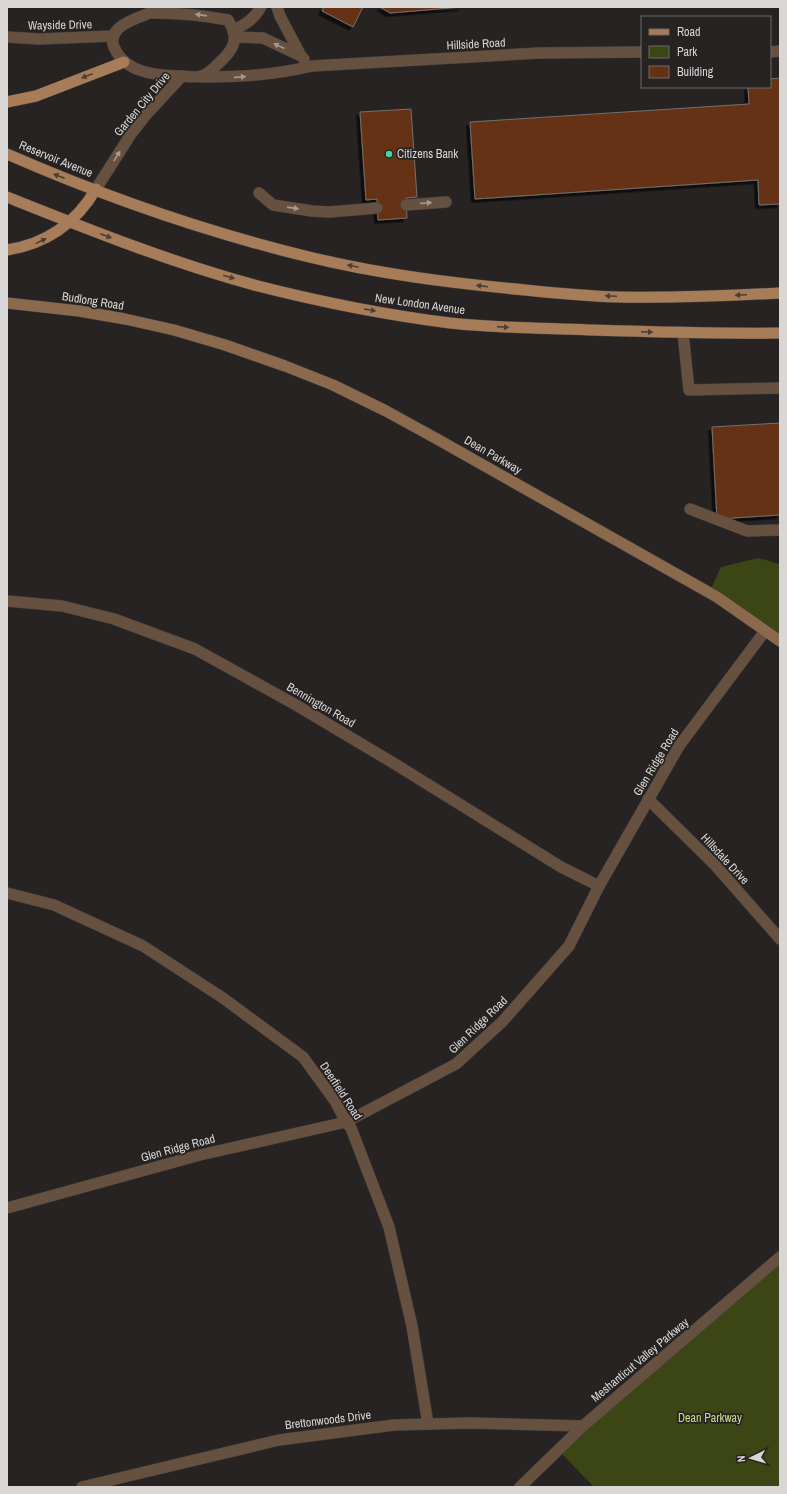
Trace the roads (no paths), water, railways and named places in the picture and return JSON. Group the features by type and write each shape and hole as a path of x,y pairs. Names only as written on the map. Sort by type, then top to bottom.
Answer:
{"main road":[{"path":"7,102 36,96 124,62"},
{"name":"Reservoir Avenue","path":"7,154 44,170 96,189"},
{"path":"7,250 21,248 39,242 70,222 89,201 96,189 156,212 244,240 320,259 431,280 488,287 616,297 780,293"},
{"path":"7,197 70,222"},
{"name":"New London Avenue","path":"70,222 189,266 245,282 385,313 450,322 506,327 683,333 780,333"},
{"name":"Budlong Road","path":"7,303 125,318 174,330"},
{"name":"Dean Parkway","path":"174,330 285,366 333,385 386,411 717,597 780,641"}],"street":[{"path":"113,36 118,28 128,22 152,13 162,7"},
{"path":"234,33 248,24 261,7"},
{"path":"277,7 280,16 301,56"},
{"path":"152,13 180,13 210,16 228,20 234,33 231,52 216,67 201,76"},
{"path":"234,33 264,38 301,56 312,66"},
{"name":"Wayside Drive","path":"7,37 39,39 113,36"},
{"name":"Garden City Drive","path":"113,36 113,45 117,54 124,62 133,68 147,73 160,75 201,76"},
{"name":"Hillside Road","path":"201,76 236,77 283,73 312,66 539,53 641,52"},
{"name":"Garden City Drive","path":"96,189 131,134 145,116 182,76"},
{"path":"259,193 273,205 312,211 328,212 377,208"},
{"path":"406,205 446,202"},
{"path":"683,333 689,390 780,388"},
{"path":"690,508 747,531 780,530"},
{"name":"Bennington Road","path":"7,601 62,606 114,619 195,649 296,705 395,764 561,867 599,886"},
{"name":"Glen Ridge Road","path":"7,1208 200,1155 346,1122 456,1064 502,1022 569,946 599,886 679,746 765,630"},
{"name":"Hillsdale Drive","path":"648,799 715,865 780,939"},
{"name":"Deerfield Road","path":"7,893 54,905 143,946 223,998 303,1057 335,1101 346,1122 351,1128 389,1227 412,1326 428,1424"},
{"name":"Meshanticut Valley Parkway","path":"520,1487 583,1426 780,1257"},
{"name":"Brettonwoods Drive","path":"82,1487 112,1483 279,1440 394,1425 469,1423 583,1426"}],"place":[{"name":"Citizens Bank","path":"389,154"}]}
